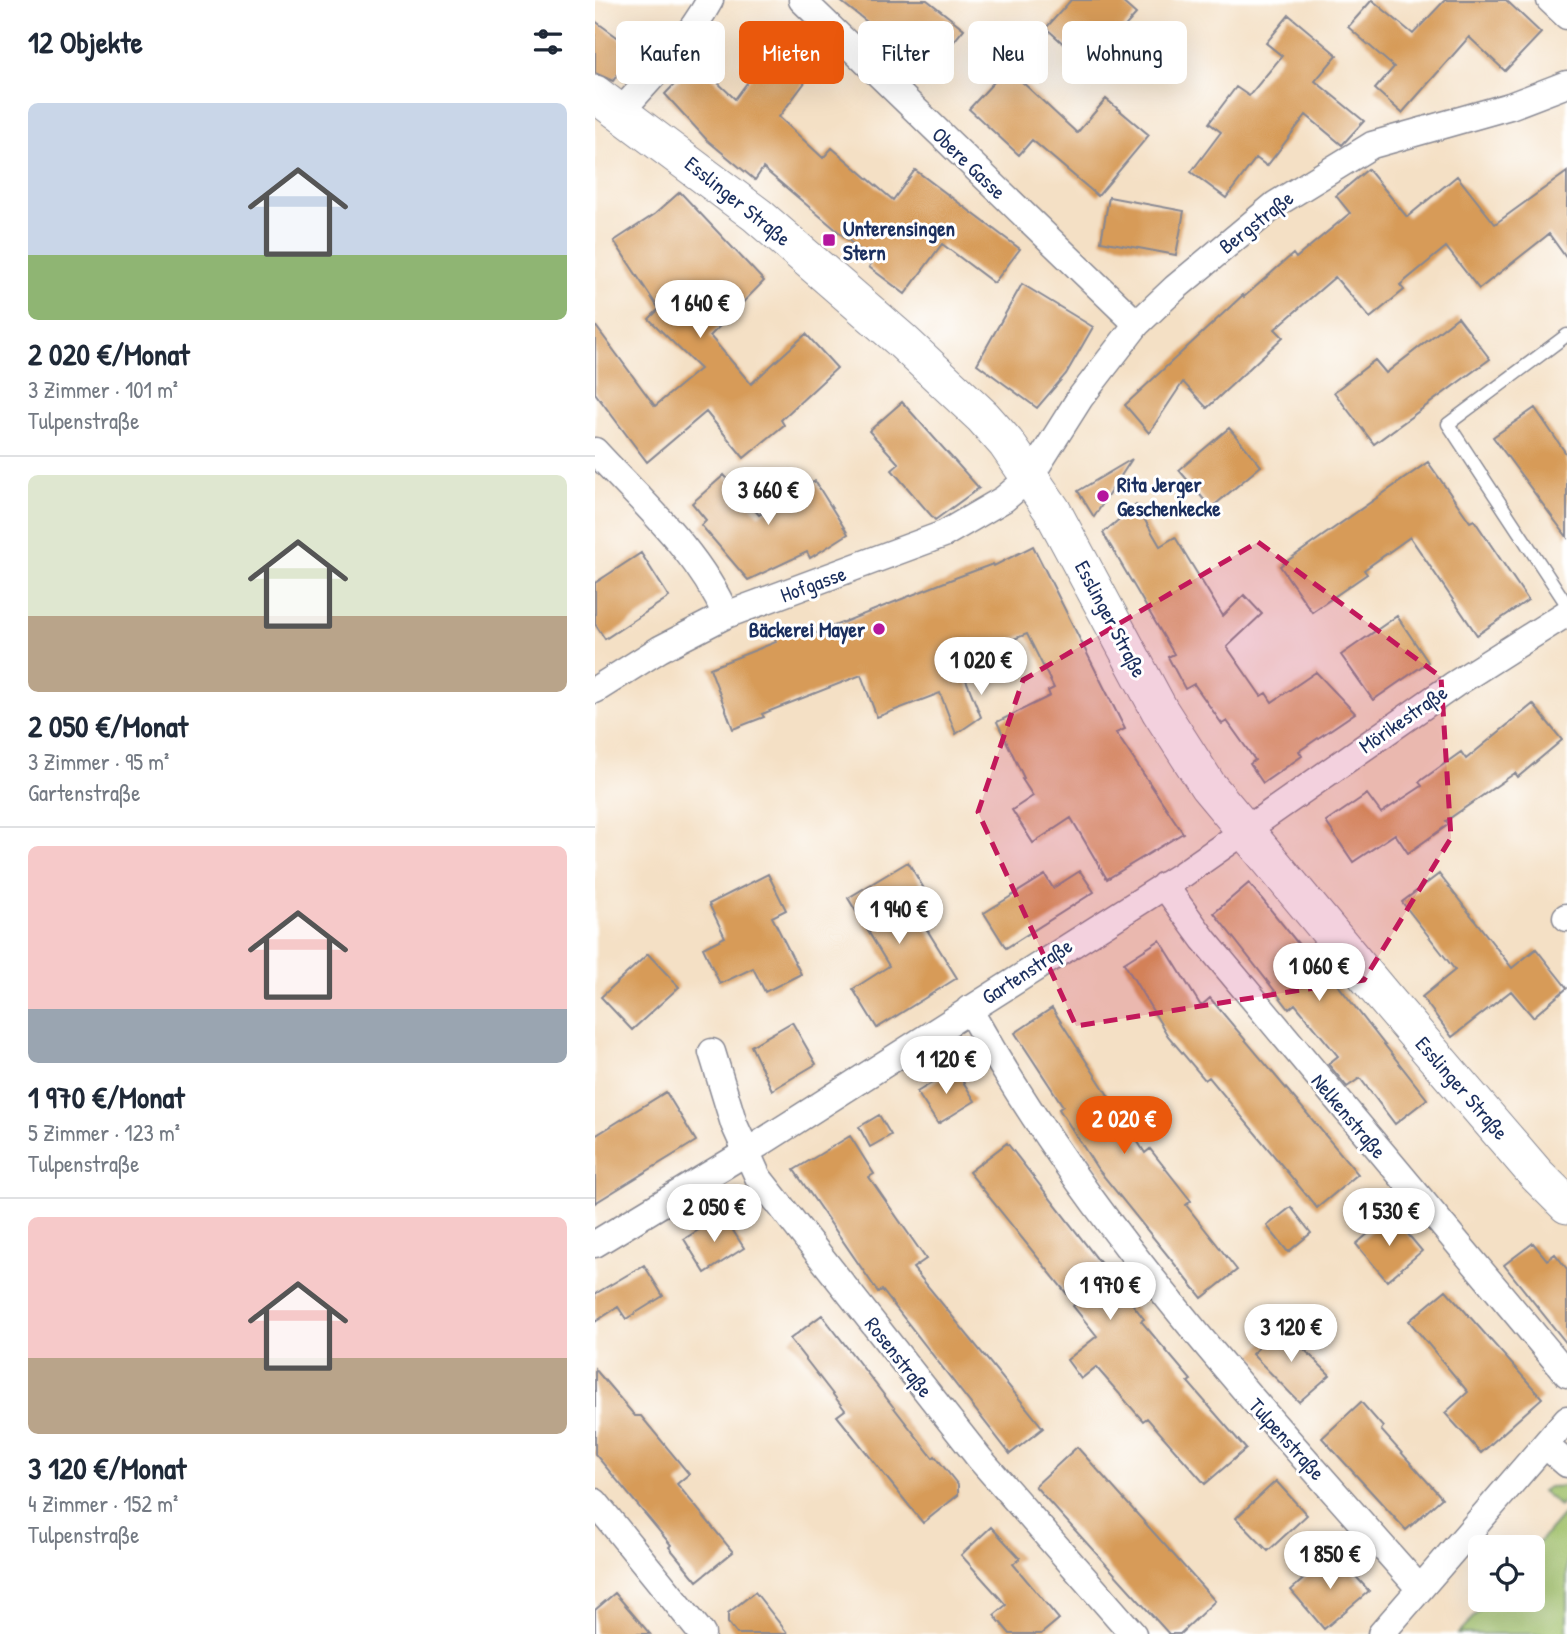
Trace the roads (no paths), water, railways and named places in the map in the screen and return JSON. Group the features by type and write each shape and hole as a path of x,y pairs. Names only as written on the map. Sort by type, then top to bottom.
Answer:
{"street":[{"path":"608,103 682,42 711,0"},
{"name":"Obere Gasse","path":"801,0 1137,324"},
{"path":"1550,0 1567,16"},
{"name":"Bergstraße","path":"1030,477 1080,398 1137,324 1276,204 1372,145 1510,106 1567,84"},
{"name":"Esslinger Straße","path":"608,103 729,191 901,340 983,417 1030,477 1070,542 1186,754 1243,830 1502,1135 1567,1205"},
{"path":"595,451 685,549 708,579 726,615"},
{"name":"Hofgasse","path":"595,690 660,649 726,615 944,534 985,511 1030,477"},
{"name":"Mörikestraße","path":"1243,830 1455,684 1567,613"},
{"name":"Gartenstraße","path":"595,1244 745,1153 1164,886 1243,830"},
{"name":"Nelkenstraße","path":"1164,886 1221,961 1567,1374"},
{"name":"Tulpenstraße","path":"969,1009 1029,1113 1133,1256 1230,1374 1420,1589"},
{"name":"Rosenstraße","path":"712,1052 745,1153 784,1211 980,1459 1133,1634"},
{"path":"1381,1634 1567,1419"},
{"path":"1545,1445 1567,1464"},
{"path":"595,1502 702,1634"}],"lane":[{"path":"1567,335 1448,424 1567,604"}],"place":[{"name":"Unterensingen Stern","path":"829,240"},
{"name":"Rita Jerger Geschenkecke","path":"1103,496"},
{"name":"Bäckerei Mayer","path":"879,629"}]}
